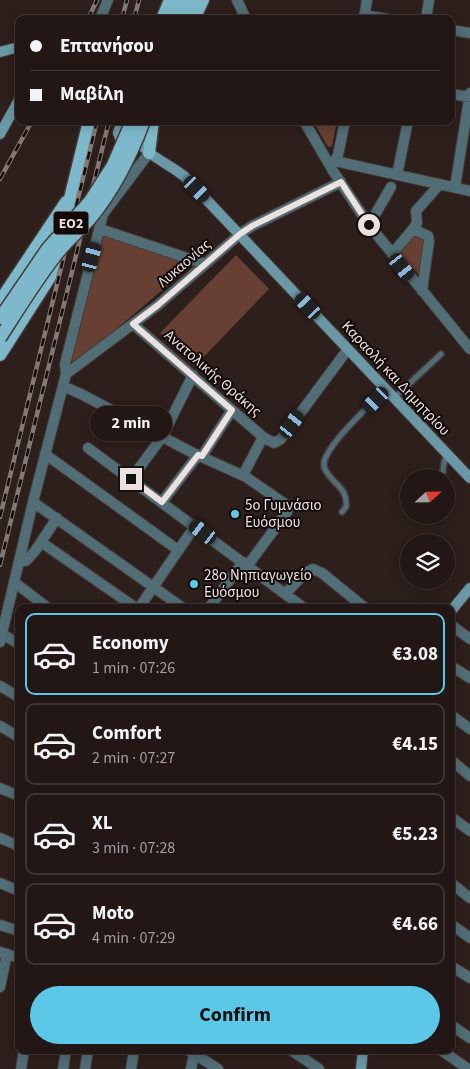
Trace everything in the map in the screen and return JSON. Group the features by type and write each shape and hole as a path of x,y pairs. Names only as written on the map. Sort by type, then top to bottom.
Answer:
{"main road":[{"path":"164,15 170,0"},
{"path":"174,15 180,0"},
{"path":"185,15 192,0"},
{"path":"196,15 203,0"},
{"path":"0,52 15,48"},
{"path":"0,134 15,107"},
{"path":"0,355 50,277 88,125"},
{"name":"Καραολή και Δημητρίου","path":"121,125 118,132 119,137 128,142 144,146 149,153 172,166 184,176 470,478"},
{"name":"ΕΟ2","path":"0,318 48,248 90,202 113,165 130,125"},
{"name":"ΕΟ2","path":"0,338 35,283 65,244 91,217 108,194 127,161 142,125"},
{"path":"149,153 152,125"},
{"path":"0,301 72,193"},
{"path":"455,606 470,588"},
{"path":"360,1054 362,1068"}],"street":[{"path":"102,15 108,0"},
{"path":"237,0 244,15"},
{"path":"364,15 367,0"},
{"path":"427,15 429,0"},
{"path":"455,31 470,33"},
{"path":"455,94 470,96 456,188"},
{"path":"307,125 332,162 341,182 369,225 470,349"},
{"path":"332,162 338,154 344,125"},
{"path":"398,175 407,125"},
{"path":"15,643 1,638 66,374 65,364 103,214 149,153"},
{"path":"332,162 470,191"},
{"name":"Λυκαονίας","path":"66,374 158,305 240,234 252,226 341,182"},
{"path":"392,254 417,223 416,210 440,184"},
{"path":"369,225 391,188"},
{"path":"100,229 205,264"},
{"path":"413,229 424,233 428,236 429,241 422,291"},
{"name":"Ανατολικής Θράκης","path":"133,324 263,437 274,443 281,439 348,349"},
{"path":"458,335 470,333"},
{"path":"131,479 162,437 193,376"},
{"path":"63,386 200,456 254,481 287,507 288,510 283,517 211,604"},
{"path":"162,502 200,456 232,410"},
{"path":"243,476 263,437"},
{"path":"88,448 299,604"},
{"path":"45,454 178,550"},
{"path":"33,502 154,585 178,604"},
{"path":"19,561 26,561 57,518"},
{"path":"140,604 195,526"},
{"path":"41,542 131,604"},
{"path":"285,594 305,572 313,568 360,604"},
{"path":"14,582 43,604"},
{"path":"455,628 470,639"},
{"path":"455,669 470,678"},
{"path":"0,686 15,695"},
{"path":"455,718 470,729"},
{"path":"0,726 15,735"},
{"path":"455,763 470,776"},
{"path":"0,788 15,794"},
{"path":"455,820 470,831"},
{"path":"0,838 15,844"},
{"path":"0,883 15,889"},
{"path":"455,886 470,898"},
{"path":"0,925 15,930"},
{"path":"455,927 470,938"},
{"path":"0,987 4,953"},
{"path":"455,969 470,978"},
{"path":"455,1028 470,1038"},
{"path":"20,1069 23,1054"},
{"path":"63,1069 65,1054"},
{"path":"85,1069 87,1054"},
{"path":"132,1054 132,1069"},
{"path":"191,1054 191,1069"},
{"path":"194,1054 218,1069"},
{"path":"297,1054 319,1069"},
{"path":"447,1054 468,1069"}],"lane":[{"path":"394,398 441,354"},
{"path":"342,512 346,507 345,493 327,472 324,465 325,459 340,438 386,389"},
{"path":"443,469 447,454"}],"shaded area":[{"path":"315,125 336,125 332,146 328,147"},
{"path":"103,235 193,264 75,364 70,359"},
{"path":"413,235 419,235 425,240 420,276 398,253"},
{"path":"236,255 269,289 195,366 160,333"}],"railway":[{"path":"90,15 97,0"},
{"path":"123,15 127,0"},
{"path":"135,15 139,0"},
{"path":"0,179 30,125"},
{"path":"0,517 96,125"},
{"path":"0,565 108,125"}],"place":[{"name":"5ο Γυμνάσιο Ευόσμου","path":"235,514"},
{"name":"28ο Νηπιαγωγείο Ευόσμου","path":"194,584"}],"route":[{"path":"131,479 162,502 198,455 202,456 232,410 133,324 158,305 240,234 252,226 341,182 369,225"}]}
